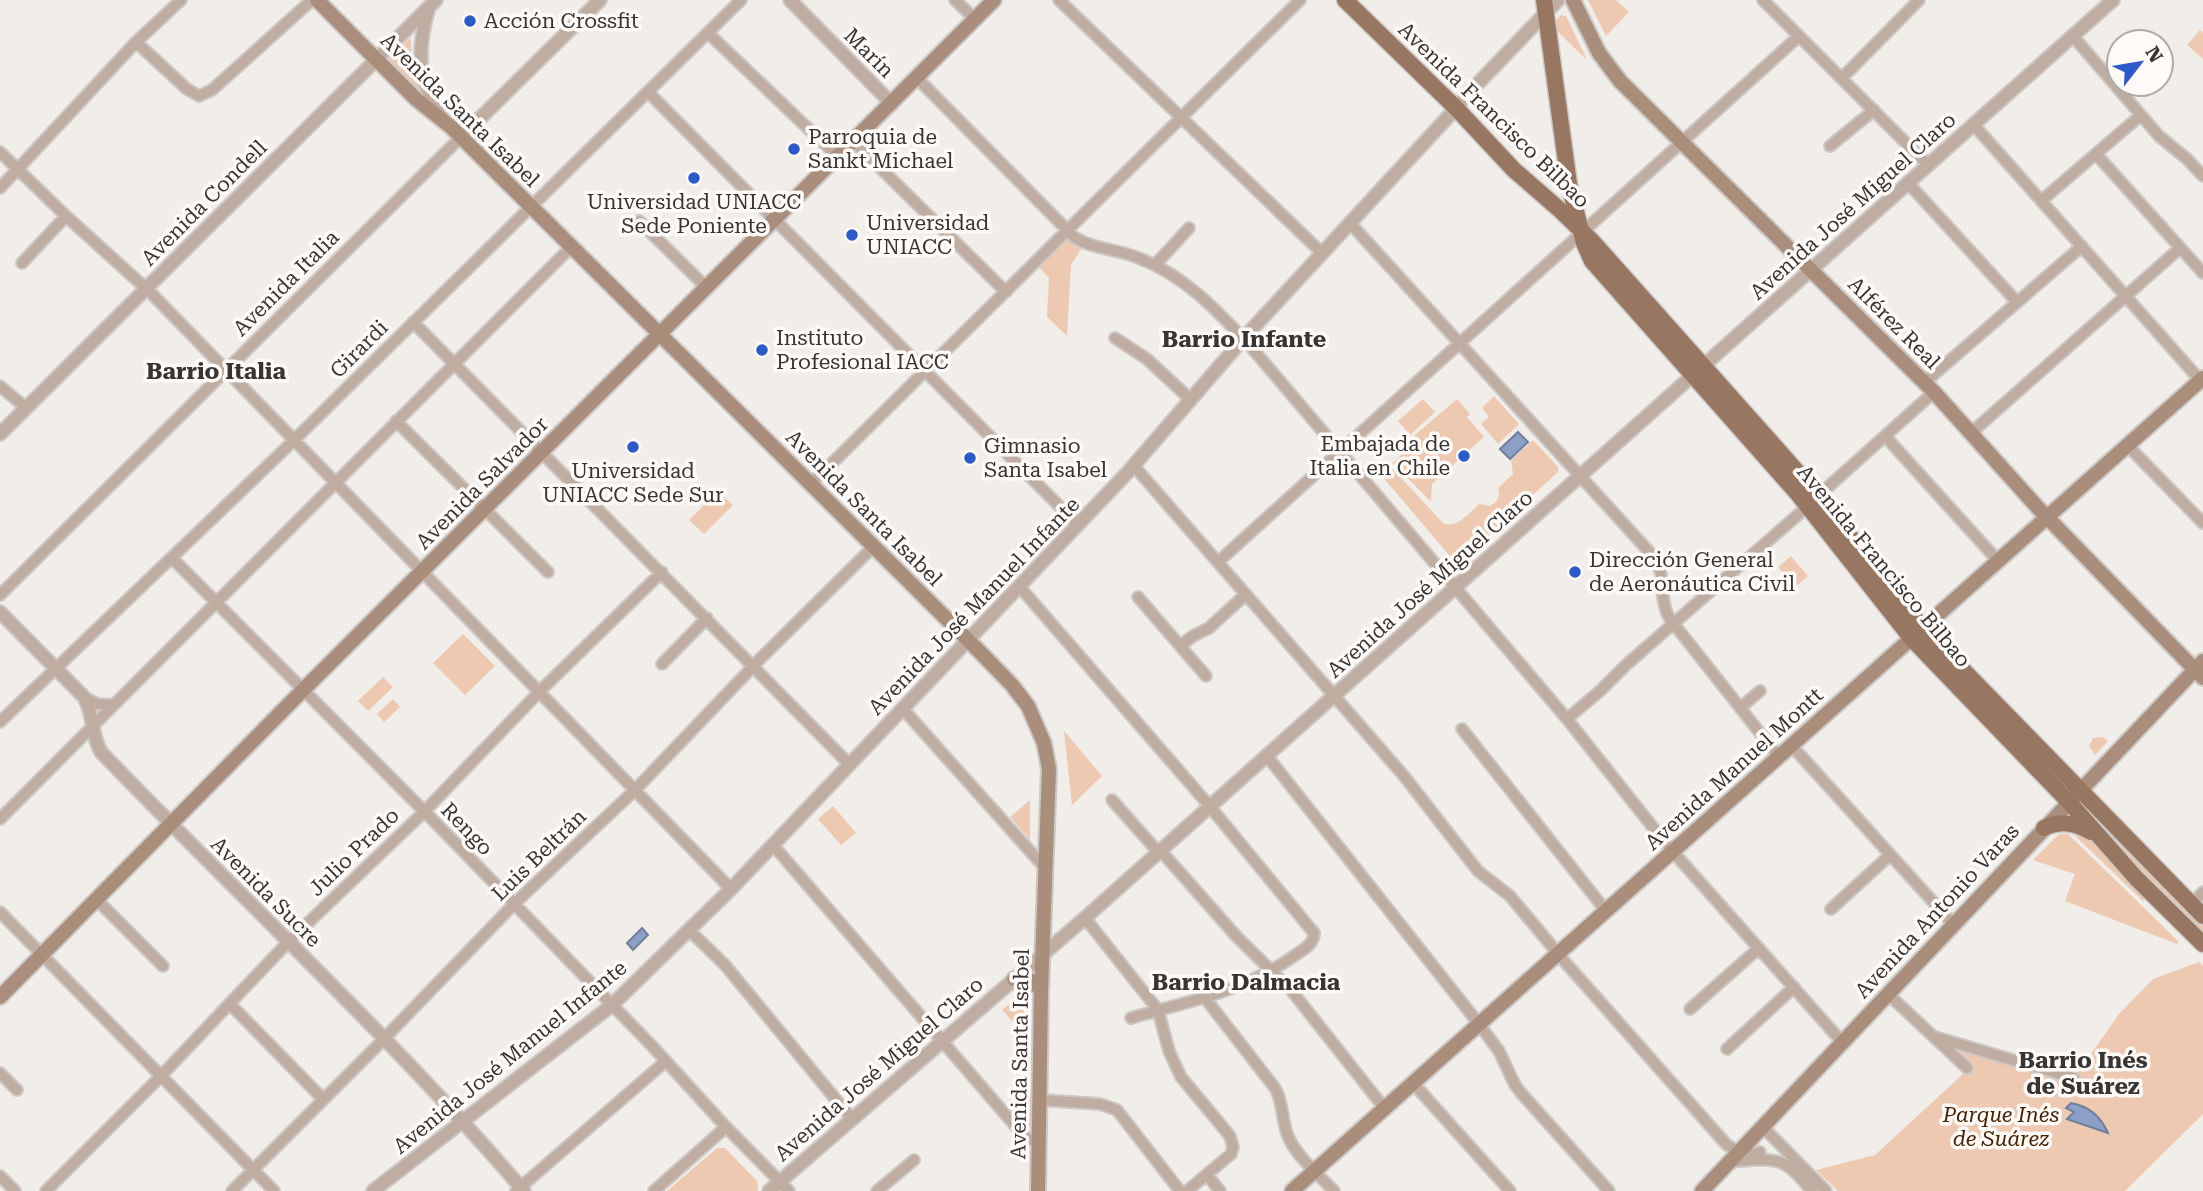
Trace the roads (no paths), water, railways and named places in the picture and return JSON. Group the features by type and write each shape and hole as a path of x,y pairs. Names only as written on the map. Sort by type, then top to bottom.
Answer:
{"main road":[{"name":"Avenida Santa Isabel","path":"317,0 375,60 423,105 443,119 968,641 1020,695 1035,718 1044,743 1050,782 1041,992 1038,1191"},
{"name":"Avenida Salvador","path":"0,997 302,691 994,0"},
{"name":"Avenida Francisco Bilbao","path":"1345,0 1456,108 1514,170 1582,231 1592,261 1698,370 1813,501 1917,634 2075,797 2203,916"},
{"name":"Alférez Real","path":"1573,0 1603,61 1620,80 1929,387 2048,517 2200,670"},
{"path":"1546,3 1569,184 1582,231"},
{"name":"Avenida Manuel Montt","path":"1292,1191 2202,379"},
{"name":"Avenida Antonio Varas","path":"1702,1191 2044,828 2200,670"},
{"name":"Avenida Francisco Bilbao","path":"2075,797 2099,836 2136,878 2203,944"},
{"path":"2044,828 2057,823 2068,823 2099,836"},
{"path":"1014,979 1030,979 1037,984 1041,992"}],"street":[{"path":"0,188 136,42 181,0"},
{"path":"136,42 187,89 199,96 212,90 312,0"},
{"name":"Avenida Italia","path":"0,594 600,0"},
{"name":"Girardi","path":"0,722 294,440 741,0"},
{"name":"Marín","path":"790,0 892,104"},
{"path":"955,0 975,19"},
{"path":"1059,0 1322,253"},
{"path":"810,485 1300,0"},
{"path":"1842,78 1919,0"},
{"name":"Avenida José Miguel Claro","path":"769,1191 784,1186 852,1119 1086,918 2113,0"},
{"path":"1767,1 1928,165"},
{"path":"432,3 421,38 420,60 429,96 443,119"},
{"name":"Avenida Condell","path":"0,434 432,3"},
{"name":"Avenida José Manuel Infante","path":"373,1191 612,1005 731,889 1133,466 1243,338 1456,108 1546,3"},
{"path":"708,33 838,157"},
{"path":"2072,35 2164,141 2203,176"},
{"path":"1218,562 1799,36"},
{"path":"917,78 1067,231 1083,243 1134,256 1155,265 1201,296 1243,338 1456,586 1673,852 1843,1042"},
{"path":"648,92 1078,525"},
{"path":"1830,146 1874,110"},
{"path":"2042,201 2141,115"},
{"path":"1973,124 2202,379"},
{"path":"854,142 1006,292"},
{"path":"0,152 146,288 731,889"},
{"path":"2096,154 2203,273"},
{"path":"1908,183 2017,302"},
{"path":"22,263 66,216"},
{"path":"639,221 706,288"},
{"path":"1350,223 1657,561 1661,573 1662,604 1673,624 1779,757"},
{"path":"1155,265 1189,228"},
{"path":"1567,719 1885,436 1929,387 2017,302 2081,246"},
{"path":"0,819 571,247"},
{"path":"1971,433 2180,248"},
{"path":"413,322 850,765"},
{"path":"1115,338 1147,359 1190,399"},
{"path":"0,386 26,408"},
{"path":"396,421 548,572"},
{"path":"1885,436 1998,562"},
{"path":"2128,446 2203,523"},
{"path":"1133,466 1335,695 1415,789 1478,871 1510,896 1727,1145 1734,1157 1761,1156 1786,1165 1812,1191"},
{"name":"Luis Beltrán","path":"232,1191 514,904 636,789 873,547"},
{"name":"Rengo","path":"172,558 514,904 784,1186"},
{"name":"Julio Prado","path":"46,1191 161,1076 289,941 424,812 540,691 662,572"},
{"path":"1019,586 1210,807 1314,933 1309,945 1272,971 1249,983 1131,1018"},
{"path":"1180,646 1209,628 1246,594"},
{"path":"1138,597 1206,676"},
{"name":"Avenida Sucre","path":"0,612 84,697 89,707 96,743 101,752 464,1122 520,1190"},
{"path":"662,664 707,618"},
{"path":"1740,708 1760,691"},
{"path":"84,697 97,704 112,705"},
{"path":"903,709 1045,868"},
{"path":"1462,729 1606,911"},
{"path":"1791,746 1954,925"},
{"path":"1267,756 1479,1024 1499,1051 1522,1094 1609,1191"},
{"path":"1112,800 1237,937 1303,1004 1385,1108"},
{"path":"773,845 1024,1136 1030,1140 1039,1139"},
{"path":"1831,909 1890,855"},
{"path":"2191,905 2203,892"},
{"path":"97,900 163,966"},
{"path":"0,912 274,1191"},
{"path":"1086,918 1158,1010 1175,1067 1230,1136 1233,1147 1231,1154 1188,1191"},
{"path":"689,930 725,965 852,1119"},
{"path":"1690,1009 1759,948"},
{"path":"1727,1049 1794,988"},
{"path":"1888,994 1967,1068"},
{"path":"1205,998 1275,1088 1281,1101 1288,1137 1334,1191"},
{"path":"230,1004 323,1099"},
{"path":"1935,1038 2074,1079"},
{"path":"520,1190 666,1060"},
{"path":"0,1073 17,1090"},
{"path":"1413,1083 1510,1191"},
{"path":"1041,1100 1100,1104 1117,1110 1180,1191"},
{"path":"1762,1126 1826,1191"},
{"path":"654,1191 726,1127"},
{"path":"1761,1156 1767,1144 1779,1143"},
{"path":"877,1191 914,1160"},
{"path":"0,1175 15,1191"},
{"path":"1207,1175 1220,1191"}],"water":[{"path":"1518,432 1528,442 1510,459 1500,449"},
{"path":"642,928 648,935 633,950 627,943"},
{"path":"2071,1103 2094,1113 2108,1133 2067,1119 2074,1112 2066,1108"}],"place":[{"name":"Acción Crossfit","path":"470,21"},
{"name":"Parroquia de Sankt Michael","path":"794,149"},
{"name":"Universidad UNIACC Sede Poniente","path":"694,178"},
{"name":"Universidad UNIACC","path":"852,235"},
{"name":"Instituto Profesional IACC","path":"762,350"},
{"name":"Universidad UNIACC Sede Sur","path":"633,447"},
{"name":"Embajada de Italia en Chile","path":"1464,456"},
{"name":"Gimnasio Santa Isabel","path":"970,458"},
{"name":"Dirección General de Aeronáutica Civil","path":"1575,572"}],"district":[{"name":"Barrio Infante","path":"1244,339"},
{"name":"Barrio Italia","path":"216,371"},
{"name":"Barrio Dalmacia","path":"1246,982"},
{"name":"Barrio Inés de Suárez","path":"2083,1073"}],"park label":[{"name":"Parque Inés de Suárez","path":"2001,1127"}]}
